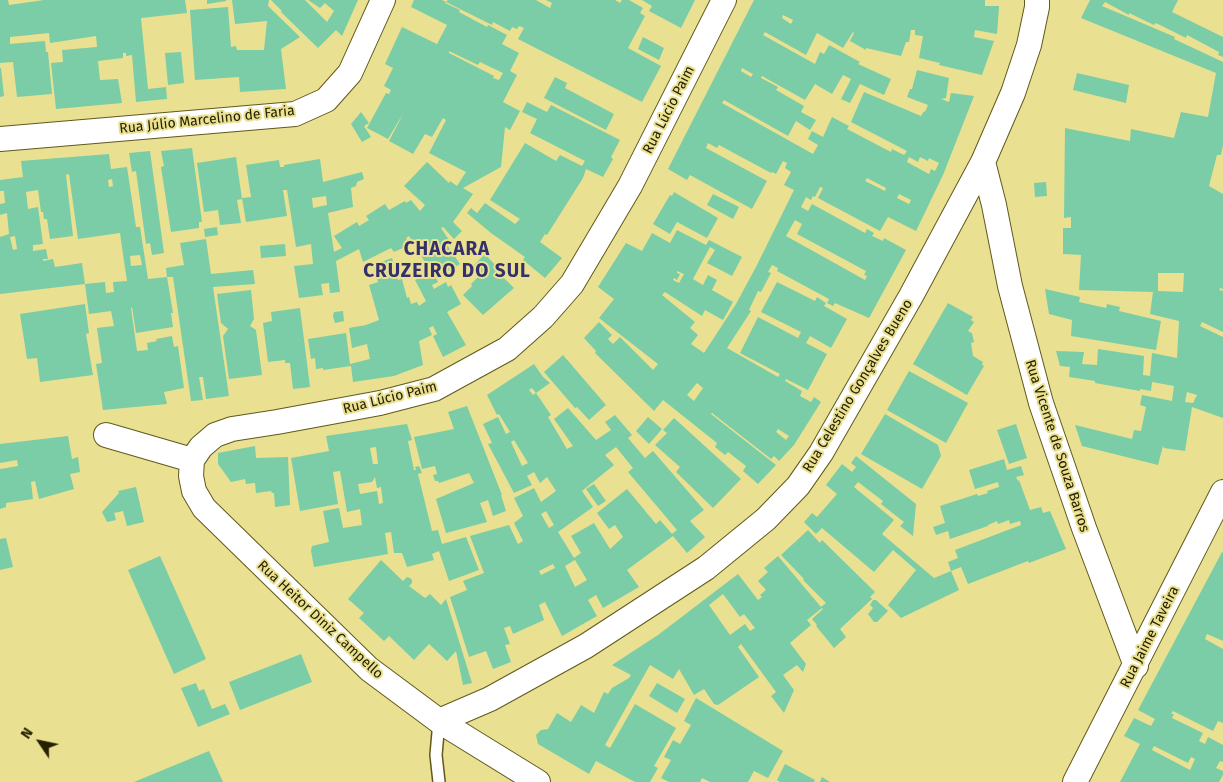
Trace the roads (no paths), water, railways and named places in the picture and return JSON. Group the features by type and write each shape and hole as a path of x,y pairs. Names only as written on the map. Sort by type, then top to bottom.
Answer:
{"street":[{"name":"Rua Júlio Marcelino de Faria","path":"0,139 295,114 326,100 350,73 383,0"},
{"name":"Rua Lúcio Paim","path":"192,460 201,447 215,435 232,429 380,403 434,389 507,349 543,317 572,284 630,186 724,0"},
{"name":"Rua Celestino Gonçalves Bueno","path":"439,721 490,699 586,646 706,568 766,519 798,486 821,453 911,296 983,162 1013,93 1041,2"},
{"name":"Rua Vicente de Souza Barros","path":"983,162 994,205 1010,286 1041,403 1084,528 1136,666"},
{"path":"106,435 192,460"},
{"name":"Rua Heitor Diniz Campello","path":"192,460 190,476 194,491 204,508 368,669 439,721 538,782"},
{"name":"Rua Jaime Taveira","path":"1075,782 1136,666 1223,492"}],"lane":[{"path":"439,721 436,756 439,782"}],"district":[{"name":"CHACARA CRUZEIRO DO SUL","path":"447,261"}]}
